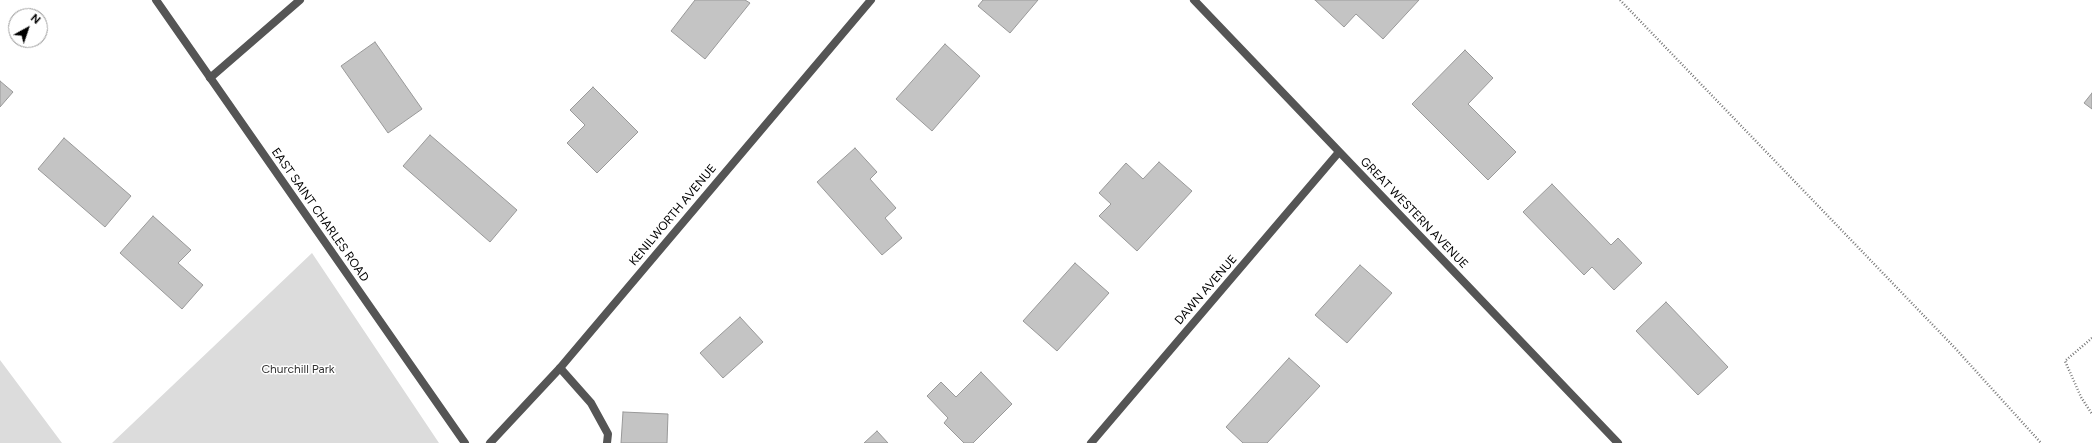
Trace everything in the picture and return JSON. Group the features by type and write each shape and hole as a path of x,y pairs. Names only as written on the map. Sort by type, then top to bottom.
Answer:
{"street":[{"name":"EAST SAINT CHARLES ROAD","path":"156,0 466,443"},
{"path":"210,78 300,0"},
{"name":"KENILWORTH AVENUE","path":"490,443 560,368 871,0"},
{"name":"GREAT WESTERN AVENUE","path":"1194,0 1618,443"},
{"name":"DAWN AVENUE","path":"1091,443 1340,152"},
{"path":"560,368 591,404 608,434 607,443"}],"path":[{"path":"1620,0 1955,348 2041,443"},
{"path":"2092,338 2066,361 2081,397 2092,414"}],"green space":[{"name":"Churchill Park","path":"312,253 439,443 112,443"},
{"path":"0,360 62,443 0,443"}],"building":[{"path":"695,0 745,0 750,3 705,59 671,31"},
{"path":"983,0 1038,0 1010,33 978,6"},
{"path":"1315,0 1419,0 1383,39 1356,14 1344,27"},
{"path":"375,42 422,109 388,133 341,66"},
{"path":"945,44 980,76 932,131 896,99"},
{"path":"1465,50 1493,78 1468,104 1516,152 1488,180 1412,104"},
{"path":"0,81 13,92 0,107"},
{"path":"593,87 638,132 597,173 567,143 585,125 570,110"},
{"path":"2092,93 2092,109 2084,103"},
{"path":"430,135 517,210 490,242 403,166"},
{"path":"64,138 131,196 105,227 38,169"},
{"path":"855,148 877,172 870,179 896,208 885,218 902,238 882,255 817,182"},
{"path":"1159,162 1192,191 1137,251 1099,216 1111,204 1099,193 1126,163 1143,179"},
{"path":"1552,184 1611,245 1618,238 1642,263 1614,290 1592,267 1584,275 1523,212"},
{"path":"153,216 191,250 178,263 203,285 182,309 120,253"},
{"path":"1075,263 1109,293 1057,351 1023,321"},
{"path":"1360,265 1392,293 1347,343 1315,315"},
{"path":"1666,302 1728,367 1698,395 1636,331"},
{"path":"740,317 763,342 723,378 700,353"},
{"path":"1289,358 1320,386 1267,443 1243,443 1226,427"},
{"path":"981,372 1012,404 973,443 964,443 944,423 948,418 927,396 941,382 956,397"},
{"path":"623,412 668,414 667,443 621,443"},
{"path":"877,431 888,443 864,443"}]}
